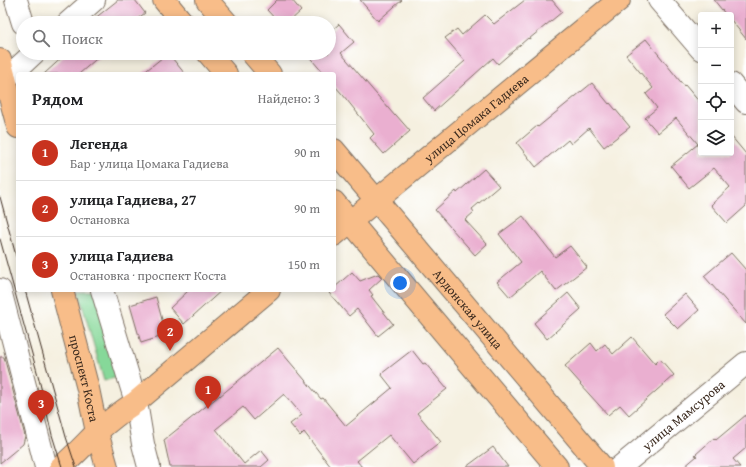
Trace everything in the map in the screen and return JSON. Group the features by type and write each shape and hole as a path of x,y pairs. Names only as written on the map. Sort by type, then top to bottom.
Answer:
{"main road":[{"path":"164,0 177,16"},
{"path":"207,0 221,16"},
{"name":"улица Цомака Гадиева","path":"336,233 618,0"},
{"path":"214,60 224,72"},
{"path":"258,60 268,72"},
{"path":"2,74 16,120"},
{"name":"Ардонская улица","path":"336,152 602,467"},
{"path":"336,204 557,467"},
{"name":"проспект Коста","path":"63,292 107,467"},
{"path":"61,467 120,412 136,402 266,292"}],"street":[{"path":"16,0 21,16"},
{"path":"76,16 94,0"},
{"path":"659,0 700,48"},
{"path":"2,74 32,60"},
{"path":"734,88 746,102"},
{"path":"0,290 46,467"},
{"path":"103,292 136,402 143,444 149,467"},
{"name":"улица Мамсурова","path":"620,467 746,363"}],"green space":[{"path":"79,292 98,292 121,376 104,381"}],"building":[{"path":"118,0 135,0 145,13 141,16 98,16"},
{"path":"277,0 292,0 301,11 296,16 273,16 267,10"},
{"path":"360,0 402,0 378,21"},
{"path":"525,0 552,0 562,12 529,39 528,38 498,64 493,58 434,111 423,98 465,61 445,38 457,29 462,35 485,15 494,24"},
{"path":"714,0 746,0 746,39 734,24 734,12 724,12"},
{"path":"339,24 354,42 341,53 395,116 396,115 410,131 384,154 370,138 374,134 336,87 336,72 322,72 312,60 336,60 336,27"},
{"path":"646,39 684,86 685,85 698,100 698,144 676,118 658,133 645,118 657,108 646,94 653,88 626,55"},
{"path":"59,60 95,60 81,72 46,72"},
{"path":"159,60 174,60 183,72 144,72"},
{"path":"592,83 630,127 604,147 589,128 571,144 568,140 536,167 517,143"},
{"path":"734,140 746,154 746,206 727,223 711,205 730,187 714,168 689,188 671,166 698,144 698,156 734,156"},
{"path":"484,169 499,186 472,209 474,212 465,220 487,244 475,255 435,210"},
{"path":"523,216 555,257 570,246 587,267 556,291 540,271 510,297 497,282 521,262 499,234"},
{"path":"731,253 746,270 746,324 704,276"},
{"path":"352,272 360,281 378,274 382,278 369,290 373,295 371,296 393,324 378,336 357,309 349,316 329,293 336,292 336,286"},
{"path":"187,292 220,292 184,324 170,308"},
{"path":"568,293 581,309 547,339 534,323"},
{"path":"685,294 699,310 678,329 663,314"},
{"path":"156,297 166,335 141,343 130,305"},
{"path":"632,337 655,364 660,359 674,375 629,415 620,405 608,415 565,366 591,343 597,351 605,344 613,354"},
{"path":"278,348 346,426 392,388 381,374 412,350 447,389 417,413 441,442 413,464 389,435 357,461 362,467 331,467 304,432 300,436 290,424 302,415 284,394 254,420 243,407 216,429 244,464 261,450 269,460 261,467 170,467 164,440"},
{"path":"0,357 4,357 25,436 23,444 0,463"},
{"path":"746,415 746,448 733,459 740,467 684,467 714,438 716,440"},
{"path":"493,447 508,467 466,467"}],"tram line":[{"path":"0,197 16,256"},
{"path":"0,239 39,379 52,435 62,467"},
{"path":"26,292 66,437 76,467"}],"place":[{"name":"улица Гадиева, 27","path":"170,351"},
{"name":"Легенда","path":"208,409"},
{"name":"улица Гадиева","path":"41,423"}]}
